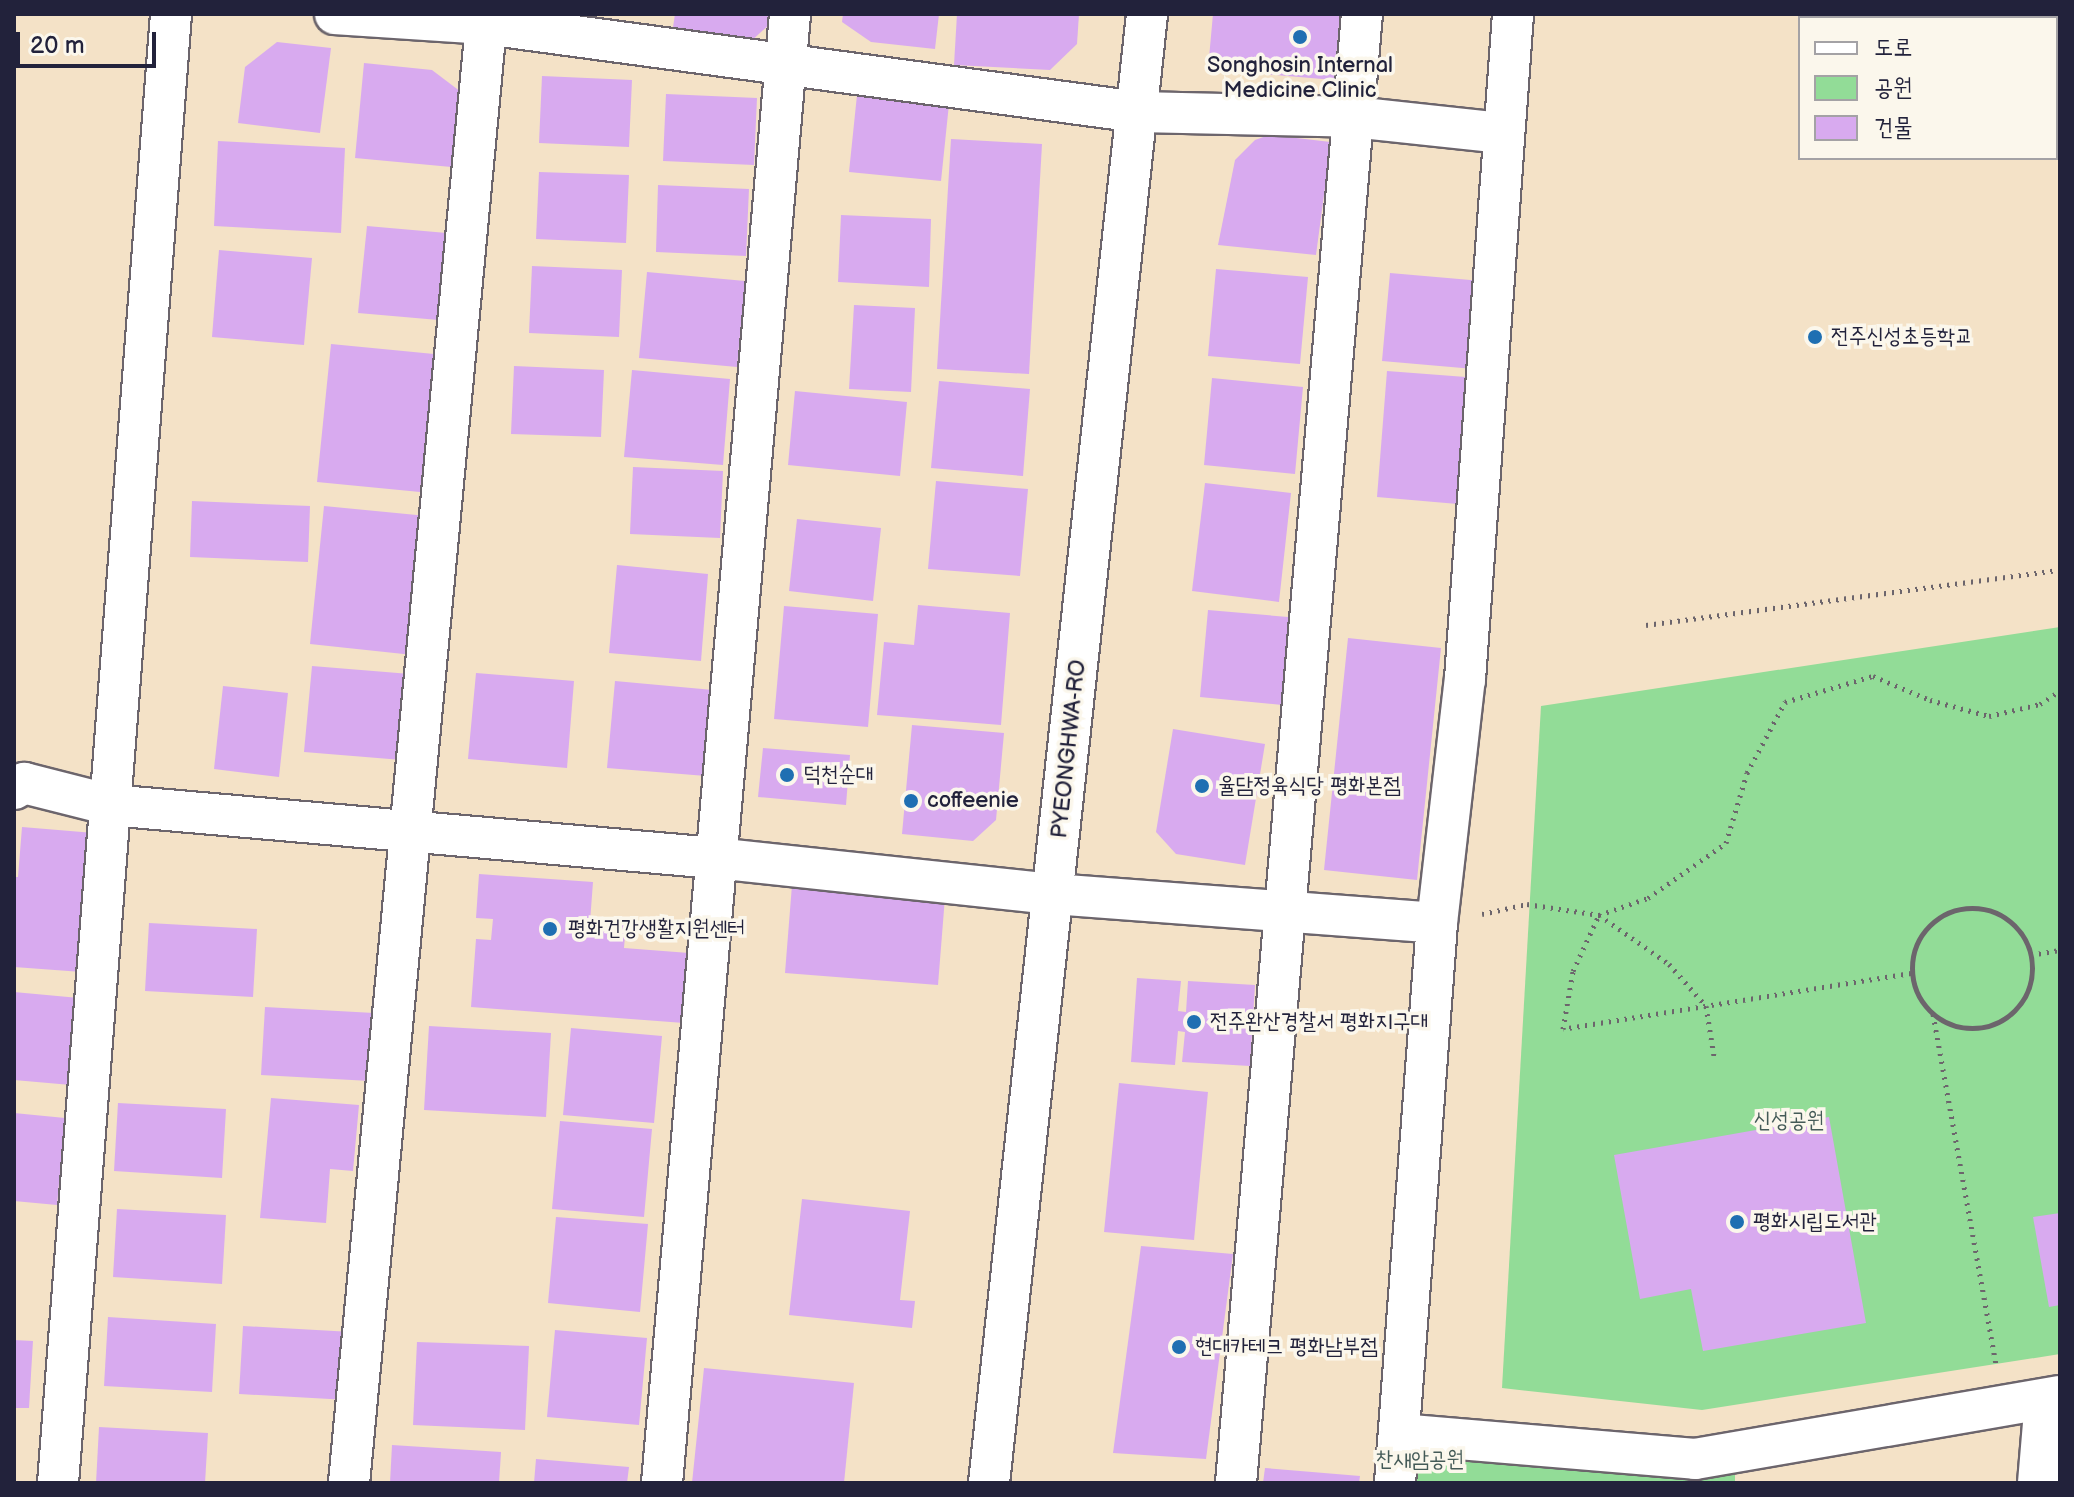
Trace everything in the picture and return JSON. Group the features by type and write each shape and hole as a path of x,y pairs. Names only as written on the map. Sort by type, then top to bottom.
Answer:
{"street":[{"path":"58,1483 171,14"},
{"path":"335,14 487,19 1138,112 1353,117 1503,133"},
{"path":"662,1483 790,14"},
{"name":"PYEONGHWA-RO","path":"989,1483 1147,14"},
{"path":"1236,1483 1362,14"},
{"path":"1395,1483 1437,923 1465,679 1513,14"},
{"path":"349,1483 487,19"},
{"path":"14,789 24,783 110,805 715,858 1053,894 1437,923"},
{"path":"1399,1434 1695,1459 2052,1397 2038,1483"}],"path":[{"path":"1646,625 2060,570"},
{"path":"1911,973 1563,1029 1573,971 1599,915 1648,898 1726,843 1747,773 1785,702 1873,676 1930,700 1989,716 2040,704 2060,691"},
{"path":"1437,923 1527,904 1599,915 1669,964 1706,1006 1714,1056"},
{"path":"1980,908 2013,923 2031,955 2031,975 2024,997 2016,1009 1997,1022 1977,1028 1956,1026 1933,1014 1916,992 1911,973 1920,935 1941,916 1959,909 1980,908"},
{"path":"2031,955 2060,950"},
{"path":"1933,1014 2004,1406"}],"green space":[{"name":"신성공원","path":"2060,627 2060,1354 1702,1410 1502,1388 1541,706"},
{"name":"찬새암공원","path":"1399,1434 1735,1452 1735,1483 1395,1483"}],"building":[{"path":"675,14 773,14 772,22 749,43 672,34"},
{"path":"843,14 939,14 935,49 871,42 842,22"},
{"path":"957,14 1079,14 1077,44 1050,70 954,65"},
{"path":"1213,14 1340,14 1334,80 1208,69"},
{"path":"277,42 331,48 320,133 238,123 245,67"},
{"path":"364,63 432,70 469,98 462,168 355,158"},
{"path":"542,76 632,80 629,147 539,143"},
{"path":"666,94 757,98 754,165 663,161"},
{"path":"857,95 949,104 941,181 849,172"},
{"path":"1269,135 1331,142 1316,255 1218,245 1235,160 1255,140"},
{"path":"951,139 1042,144 1029,374 937,369"},
{"path":"218,141 345,148 341,233 214,226"},
{"path":"539,172 629,175 626,243 536,239"},
{"path":"658,185 749,189 746,256 656,252"},
{"path":"841,215 931,219 929,287 838,282"},
{"path":"367,226 458,234 450,321 358,313"},
{"path":"219,250 312,258 304,345 212,337"},
{"path":"532,266 622,270 619,337 529,333"},
{"path":"1216,269 1308,277 1300,364 1208,356"},
{"path":"647,272 745,281 737,367 639,358"},
{"path":"1390,273 1482,281 1474,369 1382,361"},
{"path":"854,305 915,308 911,392 849,389"},
{"path":"331,344 434,354 420,492 317,482"},
{"path":"514,366 604,370 601,437 511,434"},
{"path":"632,370 730,379 723,465 624,457"},
{"path":"1387,371 1479,378 1469,505 1377,497"},
{"path":"1212,378 1303,387 1295,474 1204,465"},
{"path":"939,381 1030,389 1023,476 931,468"},
{"path":"795,391 907,402 900,476 788,465"},
{"path":"633,467 723,471 720,538 630,534"},
{"path":"936,481 1028,489 1020,576 928,569"},
{"path":"1205,483 1291,493 1279,602 1192,591"},
{"path":"192,501 310,506 308,562 190,557"},
{"path":"324,506 427,516 413,655 310,644"},
{"path":"797,519 881,528 873,601 789,591"},
{"path":"617,565 708,574 701,661 609,653"},
{"path":"918,605 1010,613 1001,725 877,715 884,642 914,645"},
{"path":"784,606 878,614 868,727 774,719"},
{"path":"1208,610 1300,618 1292,706 1200,697"},
{"path":"1348,638 1441,648 1417,880 1324,870"},
{"path":"312,666 410,674 402,760 304,752"},
{"path":"476,673 574,681 567,768 468,759"},
{"path":"615,681 713,690 706,776 607,768"},
{"path":"223,686 288,693 279,777 214,769"},
{"path":"912,725 1004,733 996,820 973,841 902,834"},
{"path":"1173,729 1265,744 1245,865 1176,854 1156,832"},
{"path":"763,748 850,755 846,805 758,797"},
{"path":"22,827 94,833 82,972 14,967 14,877 18,877"},
{"path":"479,874 593,882 590,922 626,924 624,948 689,953 684,1023 471,1007 476,939 491,940 493,919 476,918"},
{"path":"792,885 945,897 938,985 785,973"},
{"path":"149,923 257,929 253,997 145,991"},
{"name":"전주완산경찰서 평화지구대","path":"1137,978 1181,981 1178,1011 1186,1012 1188,981 1255,985 1250,1066 1182,1062 1185,1032 1178,1031 1175,1065 1131,1062"},
{"path":"14,992 79,998 71,1085 14,1080"},
{"path":"265,1007 374,1013 370,1081 261,1075"},
{"path":"429,1026 551,1033 546,1117 424,1110"},
{"path":"571,1028 662,1036 654,1123 563,1115"},
{"path":"1119,1083 1208,1092 1194,1240 1104,1232"},
{"path":"271,1098 359,1105 353,1171 330,1169 326,1223 260,1218"},
{"path":"118,1103 226,1109 222,1178 114,1171"},
{"path":"14,1113 65,1118 57,1205 14,1201"},
{"name":"평화시립도서관","path":"1829,1117 1866,1323 1703,1351 1691,1289 1640,1299 1614,1155"},
{"path":"560,1121 652,1129 644,1217 552,1209"},
{"path":"802,1199 910,1211 900,1300 915,1301 912,1328 789,1315"},
{"path":"117,1209 226,1215 222,1284 113,1277"},
{"path":"2060,1213 2060,1305 2049,1307 2033,1217"},
{"path":"556,1217 648,1224 640,1312 548,1303"},
{"path":"1141,1246 1233,1254 1206,1459 1113,1453"},
{"path":"108,1317 216,1324 212,1392 104,1386"},
{"path":"243,1326 352,1332 348,1400 239,1394"},
{"path":"555,1330 647,1338 639,1425 547,1417"},
{"path":"14,1340 33,1341 29,1408 14,1408"},
{"path":"417,1342 529,1346 525,1430 413,1425"},
{"path":"704,1368 854,1383 844,1483 692,1483"},
{"path":"99,1427 208,1433 205,1483 96,1483"},
{"path":"392,1445 501,1452 499,1483 390,1483"},
{"path":"536,1459 629,1467 627,1483 534,1483"},
{"path":"1265,1468 1360,1476 1359,1483 1263,1483"}],"place":[{"name":"Songhosin Internal Medicine Clinic","path":"1300,37"},
{"name":"전주신성초등학교","path":"1815,337"},
{"name":"덕천순대","path":"787,775"},
{"name":"율담정육식당 평화본점","path":"1202,786"},
{"name":"coffeenie","path":"911,801"},
{"name":"평화건강생활지원센터","path":"550,929"},
{"name":"전주완산경찰서 평화지구대","path":"1194,1022"},
{"name":"평화시립도서관","path":"1737,1222"},
{"name":"현대카테크 평화남부점","path":"1179,1347"}]}
